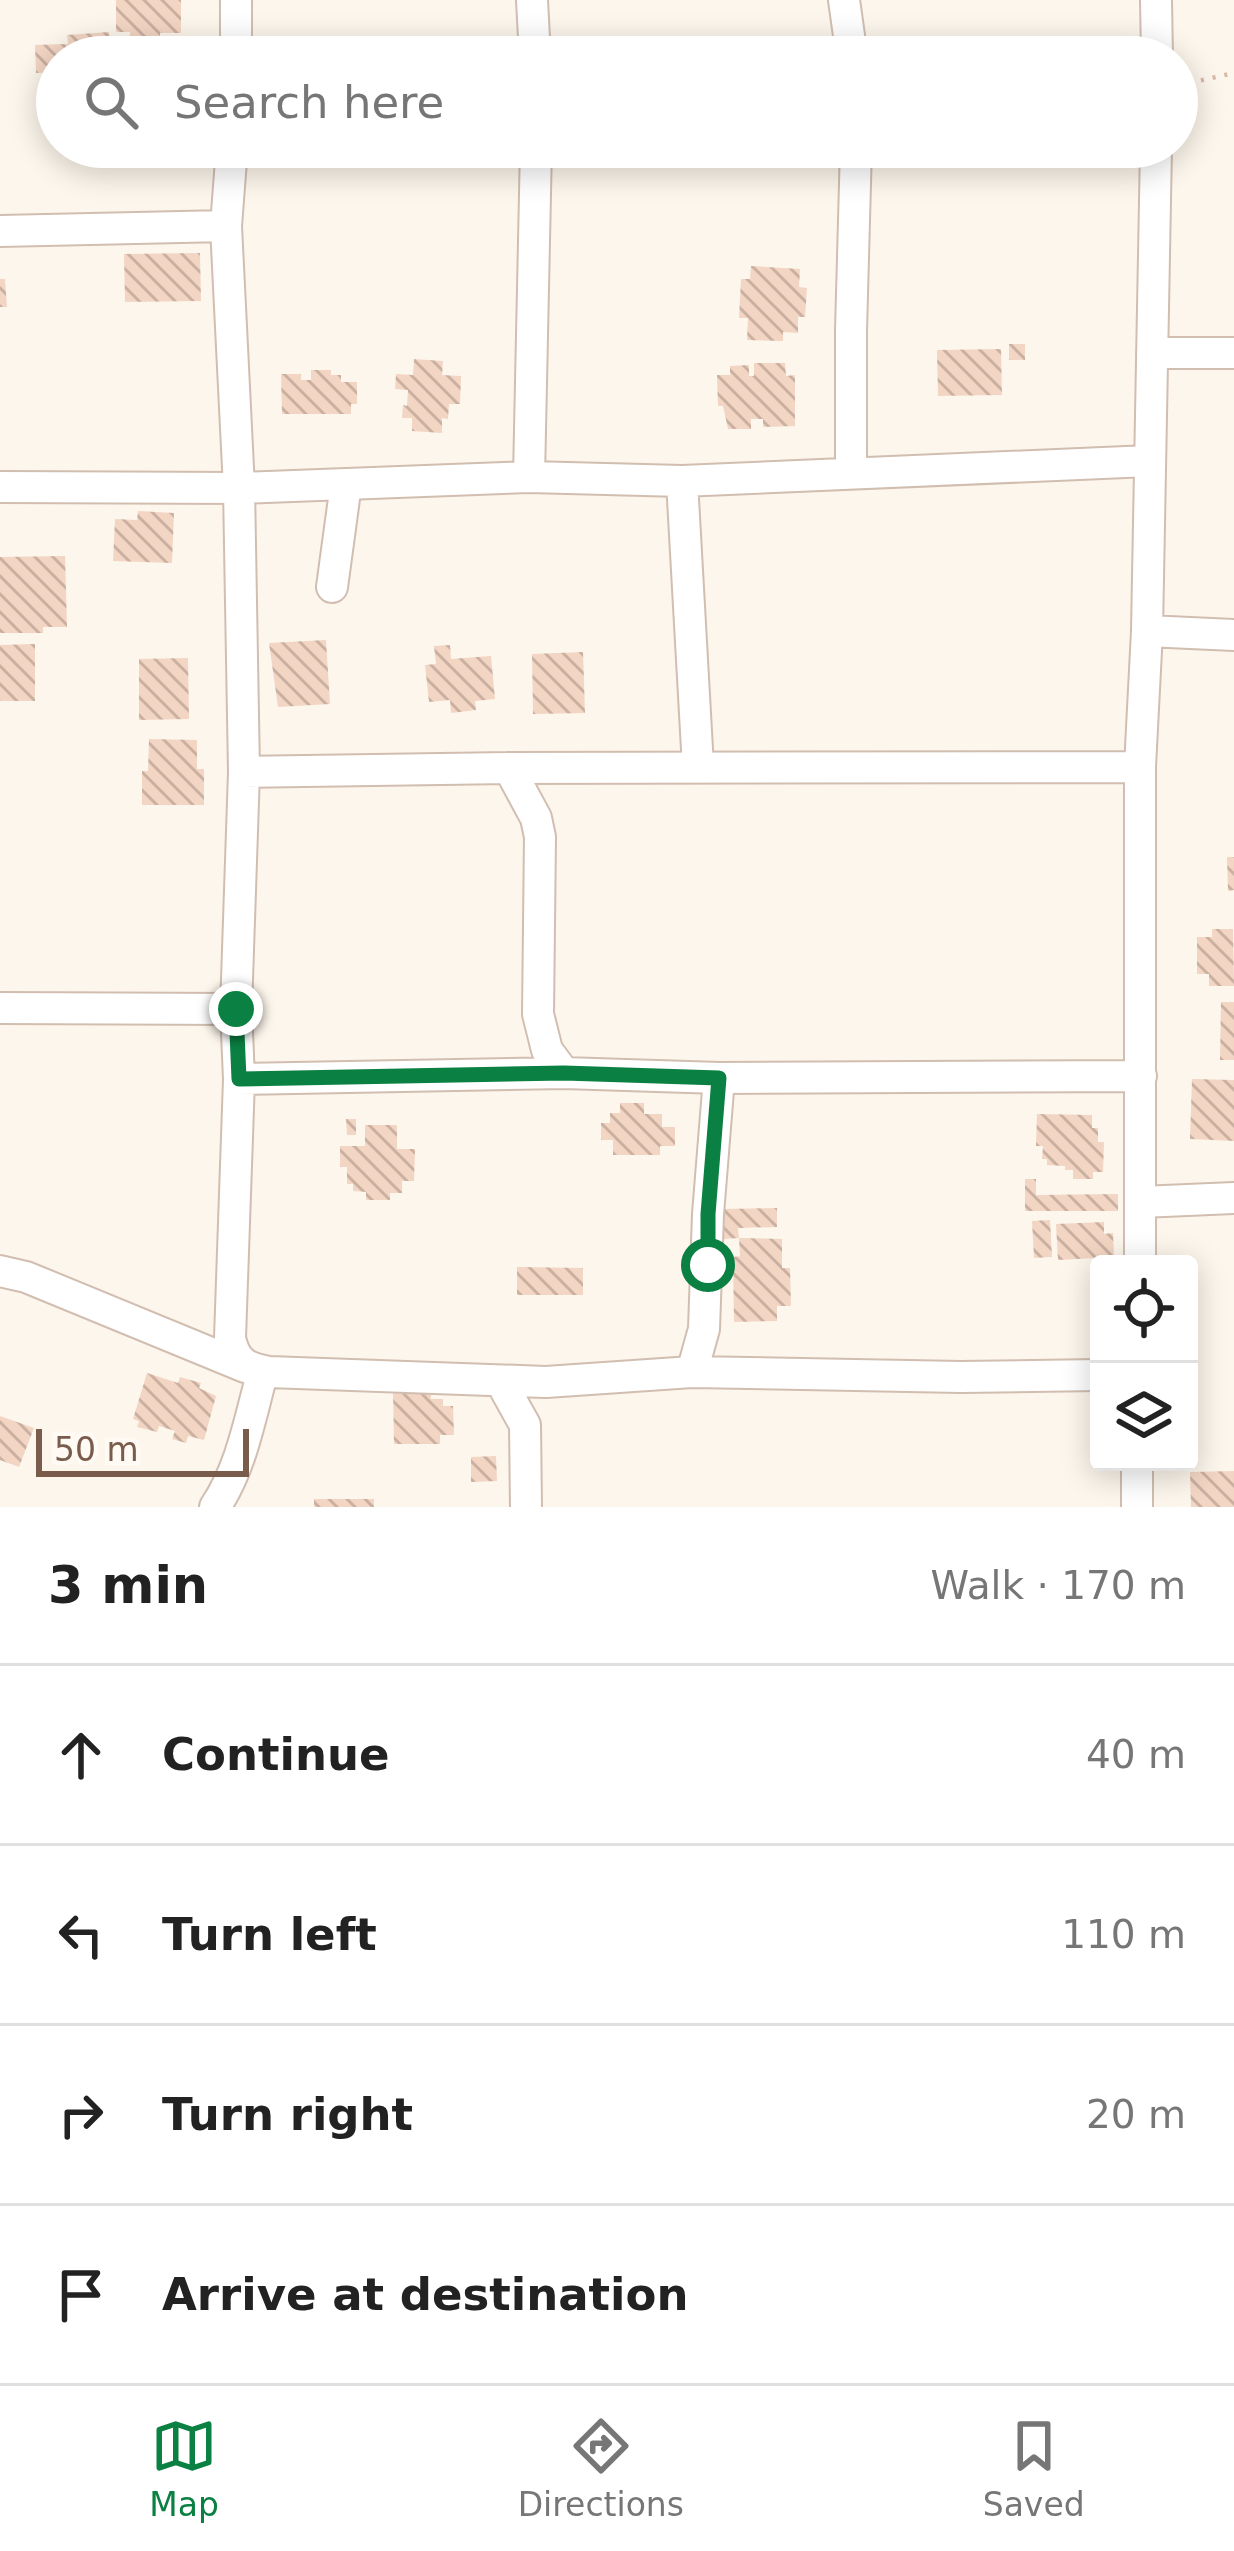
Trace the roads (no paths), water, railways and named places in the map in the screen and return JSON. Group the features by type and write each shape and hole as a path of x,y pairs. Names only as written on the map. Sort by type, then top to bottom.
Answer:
{"street":[{"path":"236,0 236,36"},
{"path":"532,0 535,36"},
{"path":"844,0 849,36"},
{"path":"1156,0 1157,36"},
{"path":"230,168 226,226 239,488 244,772 230,1338 235,1355 254,1369"},
{"path":"530,477 536,168"},
{"path":"851,472 855,168"},
{"path":"1140,1255 1140,766 1156,168"},
{"path":"0,231 226,226"},
{"path":"1152,353 1234,353"},
{"path":"0,487 239,488 530,477 682,482 1149,461"},
{"path":"682,482 698,766"},
{"path":"332,587 346,484"},
{"path":"1147,631 1234,635"},
{"path":"244,772 1140,766"},
{"path":"509,767 536,818 540,837 538,1014 547,1050 564,1073"},
{"path":"0,1008 236,1009"},
{"path":"239,1079 564,1073 719,1078 1141,1076"},
{"path":"692,1372 704,1329 719,1078"},
{"path":"1141,1202 1234,1198"},
{"path":"0,1271 26,1277 254,1369 501,1382 692,1372 1090,1375"},
{"path":"215,1507 240,1457 254,1369"},
{"path":"501,1382 525,1425"},
{"path":"526,1507 525,1425 546,1382"},
{"path":"1137,1507 1138,1471"}]}
